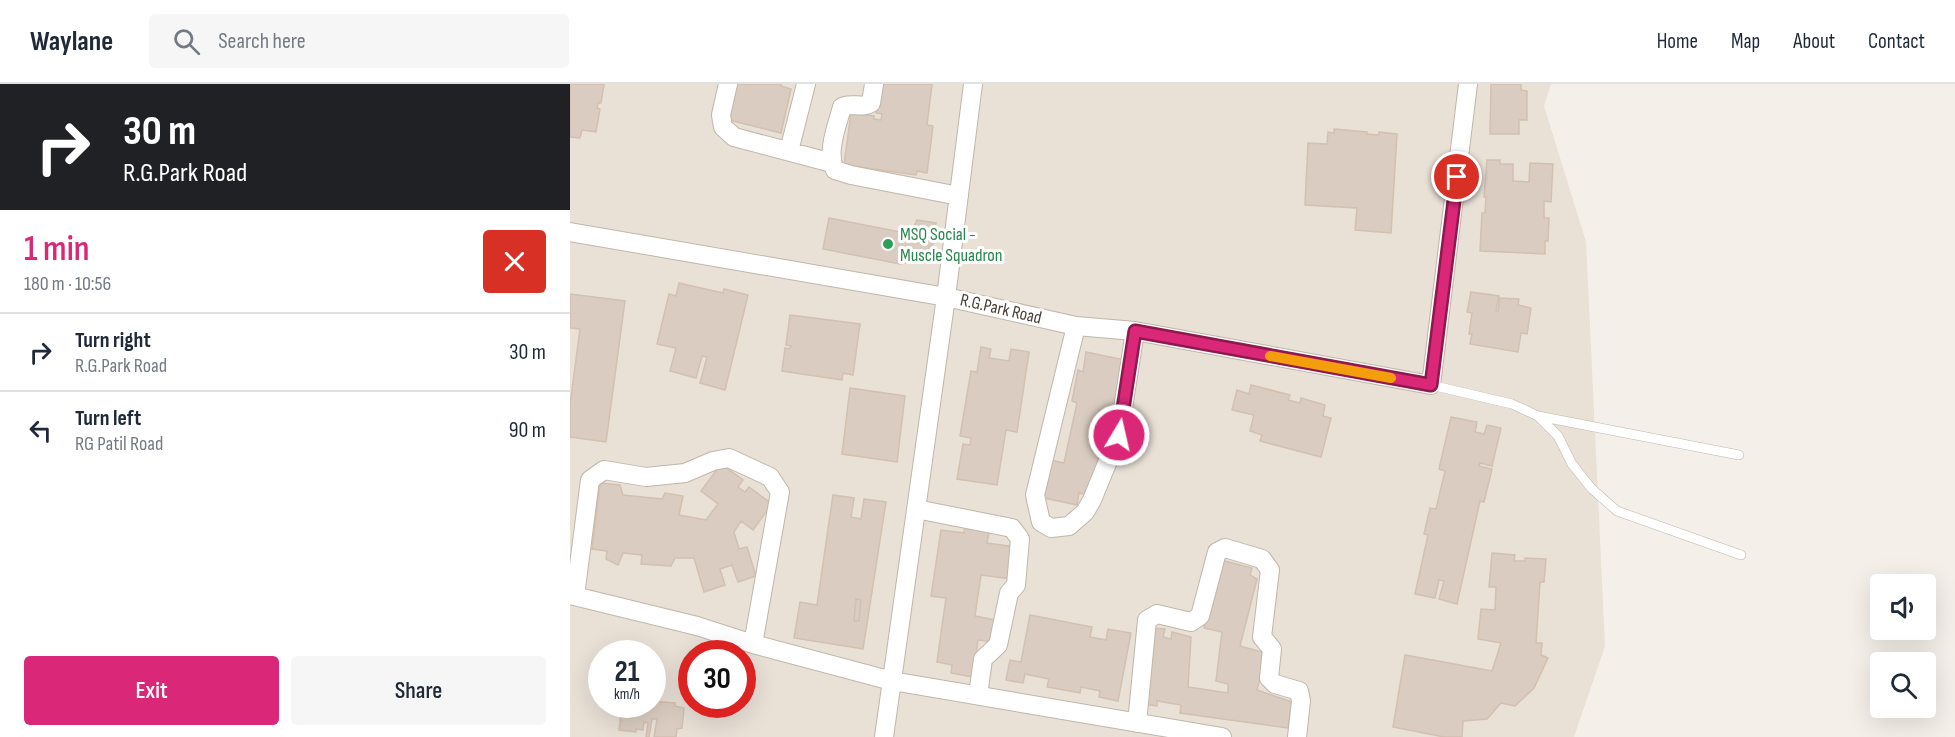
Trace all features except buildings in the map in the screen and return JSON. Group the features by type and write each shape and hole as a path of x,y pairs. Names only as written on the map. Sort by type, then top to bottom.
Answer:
{"street":[{"path":"728,84 721,115 723,127 735,137 832,163"},
{"path":"789,151 806,84"},
{"path":"874,84 872,103 867,106 846,105 842,107 832,150 832,163 835,170 959,196"},
{"path":"884,737 946,297 973,84"},
{"path":"1431,385 1468,84"},
{"name":"R.G.Park Road","path":"570,232 946,297 1076,326 1135,331 1431,385"},
{"path":"1076,326 1035,495 1041,522 1051,528 1070,526 1085,512 1092,500 1119,435 1135,331"},
{"path":"741,640 697,626 573,596 590,480 604,470 646,477 685,473 713,461 729,458 770,477 780,492 754,640"},
{"path":"916,509 1012,528 1020,539 1016,585 1009,593 998,645 983,658 978,695"},
{"path":"1137,723 1147,620 1157,614 1191,622 1200,616 1217,552 1225,548 1262,559 1270,570 1262,637 1272,649 1269,678 1275,684 1299,691 1301,701 1297,737"},
{"path":"756,645 892,681 1222,737"}],"lane":[{"path":"1431,385 1512,405 1538,416 1739,455"},
{"path":"1538,416 1558,436 1572,464 1591,488 1617,511 1741,555"}],"shaded area":[{"path":"570,84 1551,84 1544,106 1586,242 1605,646 1574,737 570,737"}],"slow traffic":[{"path":"1270,356 1391,378"}],"place":[{"name":"MSQ Social - Muscle Squadron","path":"888,244"}],"route":[{"path":"1119,435 1135,331 1431,385 1457,177"}]}
